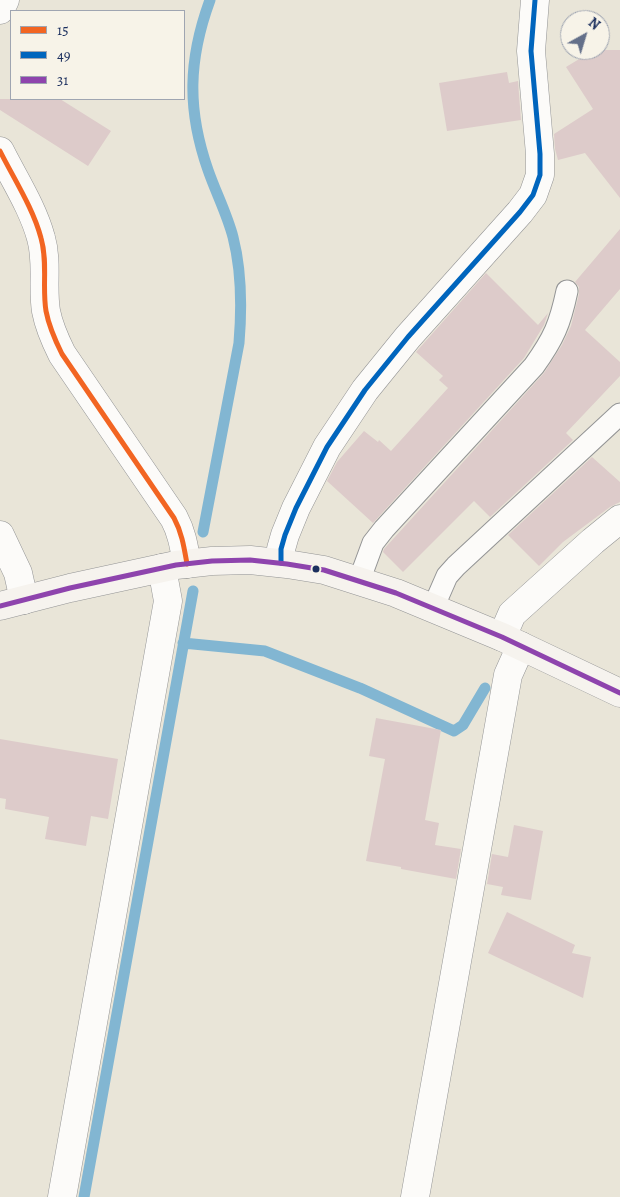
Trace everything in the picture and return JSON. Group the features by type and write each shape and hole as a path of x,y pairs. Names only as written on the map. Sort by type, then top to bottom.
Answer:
{"street":[{"path":"0,10 5,0"},
{"path":"280,563 285,535 296,508 327,447 365,390 408,336 520,212 533,195 540,175 540,154 531,51 535,0"},
{"path":"0,151 42,239 45,261 46,310 51,333 62,354 174,518 184,544 174,566 62,1197"},
{"path":"414,1197 508,675 512,642 512,614 620,519"},
{"path":"0,536 18,573 12,603 174,566 212,561 250,560 280,563 324,570 396,593 512,642 620,693"}],"lane":[{"path":"359,581 373,543 384,529 534,366 550,344 561,318 567,290"},
{"path":"433,608 448,576 456,566 620,414"}],"building":[{"path":"610,50 620,50 620,198 585,153 558,160 554,134 593,109 566,67 578,60 610,60"},
{"path":"507,72 509,83 518,81 521,120 447,131 439,83"},
{"path":"0,99 62,100 111,131 88,166 0,110"},
{"path":"620,229 620,289 585,330 620,362 620,376 566,433 573,440 490,517 474,501 403,572 383,552 384,549 544,373 562,345 571,326 579,294 579,287 575,282"},
{"path":"486,273 538,325 548,313 544,325 524,358 373,523 327,481 337,462 364,431 378,442 379,440 391,451 448,388 439,380 443,376 416,352"},
{"path":"592,457 620,482 620,502 610,507 563,542 539,566 508,535"},
{"path":"376,718 441,730 425,820 439,823 435,845 461,849 456,879 366,861 385,759 369,756"},
{"path":"0,739 118,759 108,819 91,816 86,846 45,839 49,817 5,809 6,799 0,798"},
{"path":"514,825 543,831 531,900 501,895 503,887 487,884 492,854 508,857"},
{"path":"507,912 575,945 572,953 591,957 583,998 488,953"}],"waterway":[{"path":"203,532 239,343 241,316 240,276 233,237 208,170 196,127 193,85 194,64 197,43 210,0"},
{"path":"84,1197 193,591"},
{"path":"183,643 265,651 360,688 454,731 463,725 485,688"}],"transit line":[{"name":"49","path":"281,563 281,549 296,508 327,447 365,390 408,337 533,195 540,175 540,154 531,51 535,0"},
{"name":"15","path":"0,151 38,227 44,256 46,311 57,344 174,518 181,535 187,564"},
{"name":"31","path":"0,606 70,588 176,565 212,561 250,560 287,564 324,570 396,593 502,637 620,693"}]}
